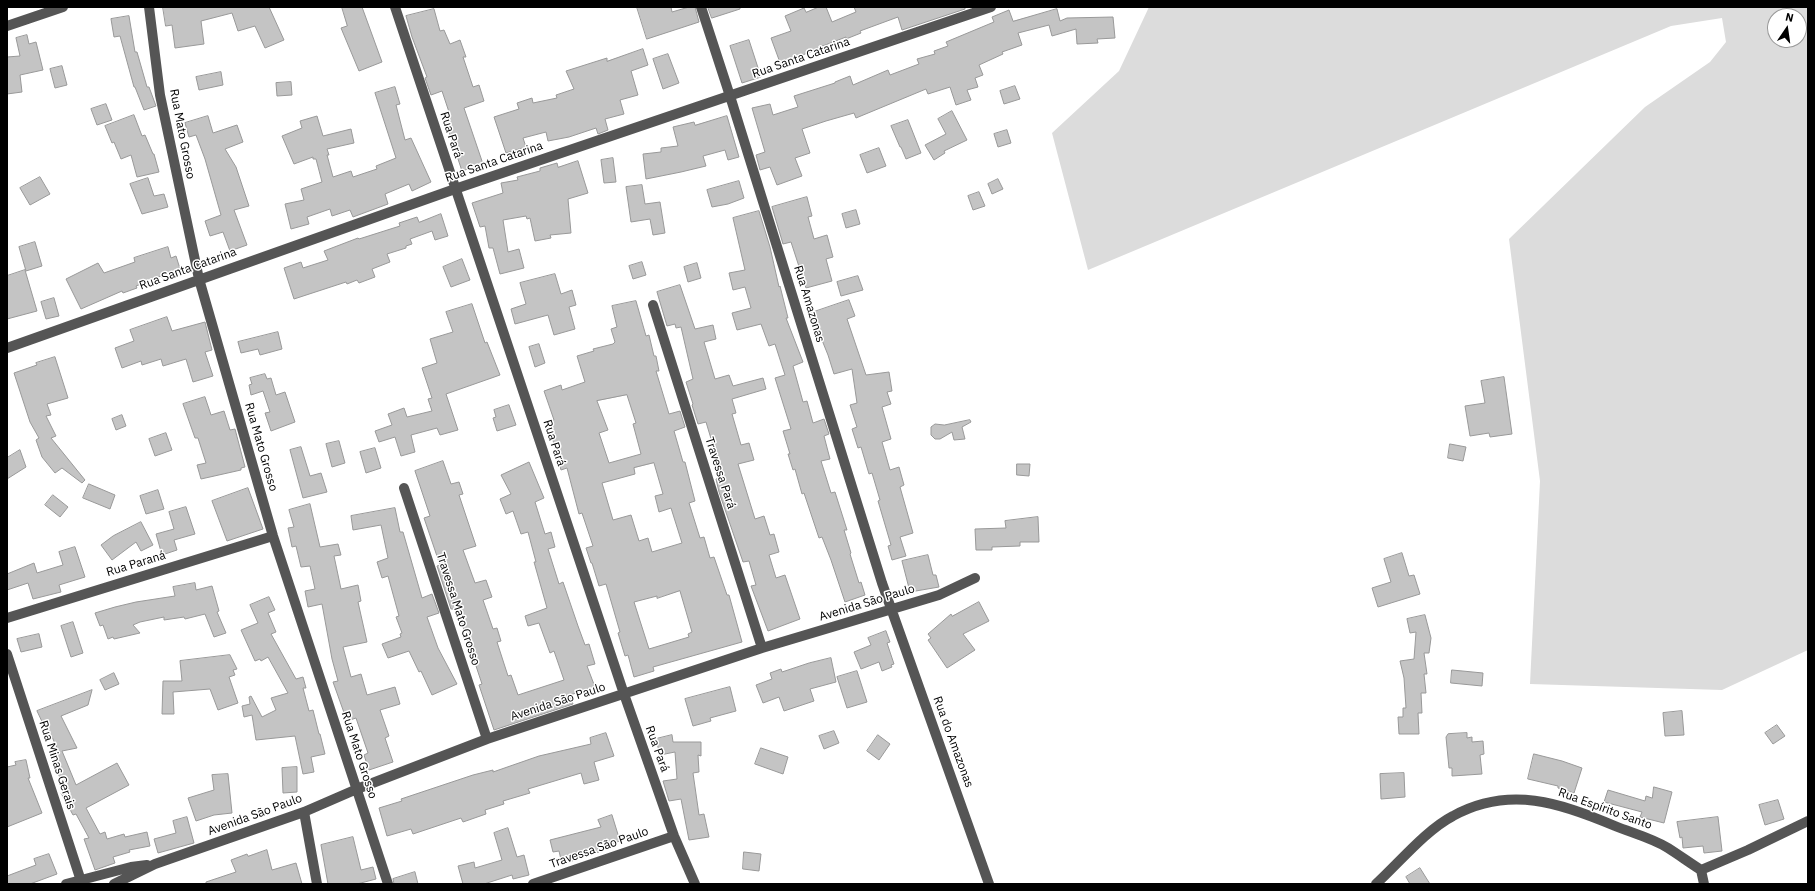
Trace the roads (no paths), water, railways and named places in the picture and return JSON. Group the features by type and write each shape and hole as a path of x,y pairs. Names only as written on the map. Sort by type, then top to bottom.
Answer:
{"street":[{"path":"7,26 62,7"},
{"name":"Rua Mato Grosso","path":"149,7 160,95 199,279 273,536 388,884"},
{"name":"Rua Pará","path":"395,7 624,694 674,836 695,884"},
{"name":"Rua Amazonas","path":"701,7 892,608"},
{"name":"Rua Santa Catarina","path":"7,348 455,189 985,8"},
{"name":"Travessa Pará","path":"653,306 762,648"},
{"name":"Travessa Mato Grosso","path":"404,488 487,739"},
{"name":"Rua Paraná","path":"7,618 273,536"},
{"name":"Avenida São Paulo","path":"114,884 154,864 304,812 357,789 487,739 762,648 939,595 975,578"},
{"name":"Rua do Amazonas","path":"892,608 989,884"},
{"name":"Rua Minas Gerais","path":"7,654 81,882"},
{"name":"Rua Espírito Santo","path":"1376,884 1422,839 1452,816 1474,806 1500,801 1527,799 1554,803 1668,847 1701,870"},
{"path":"304,812 317,884"},
{"path":"1704,884 1701,870 1748,850 1808,821"},
{"name":"Travessa São Paulo","path":"533,884 674,836"},
{"name":"Avenida São Paulo","path":"66,884 81,882 131,867 154,864"}]}
